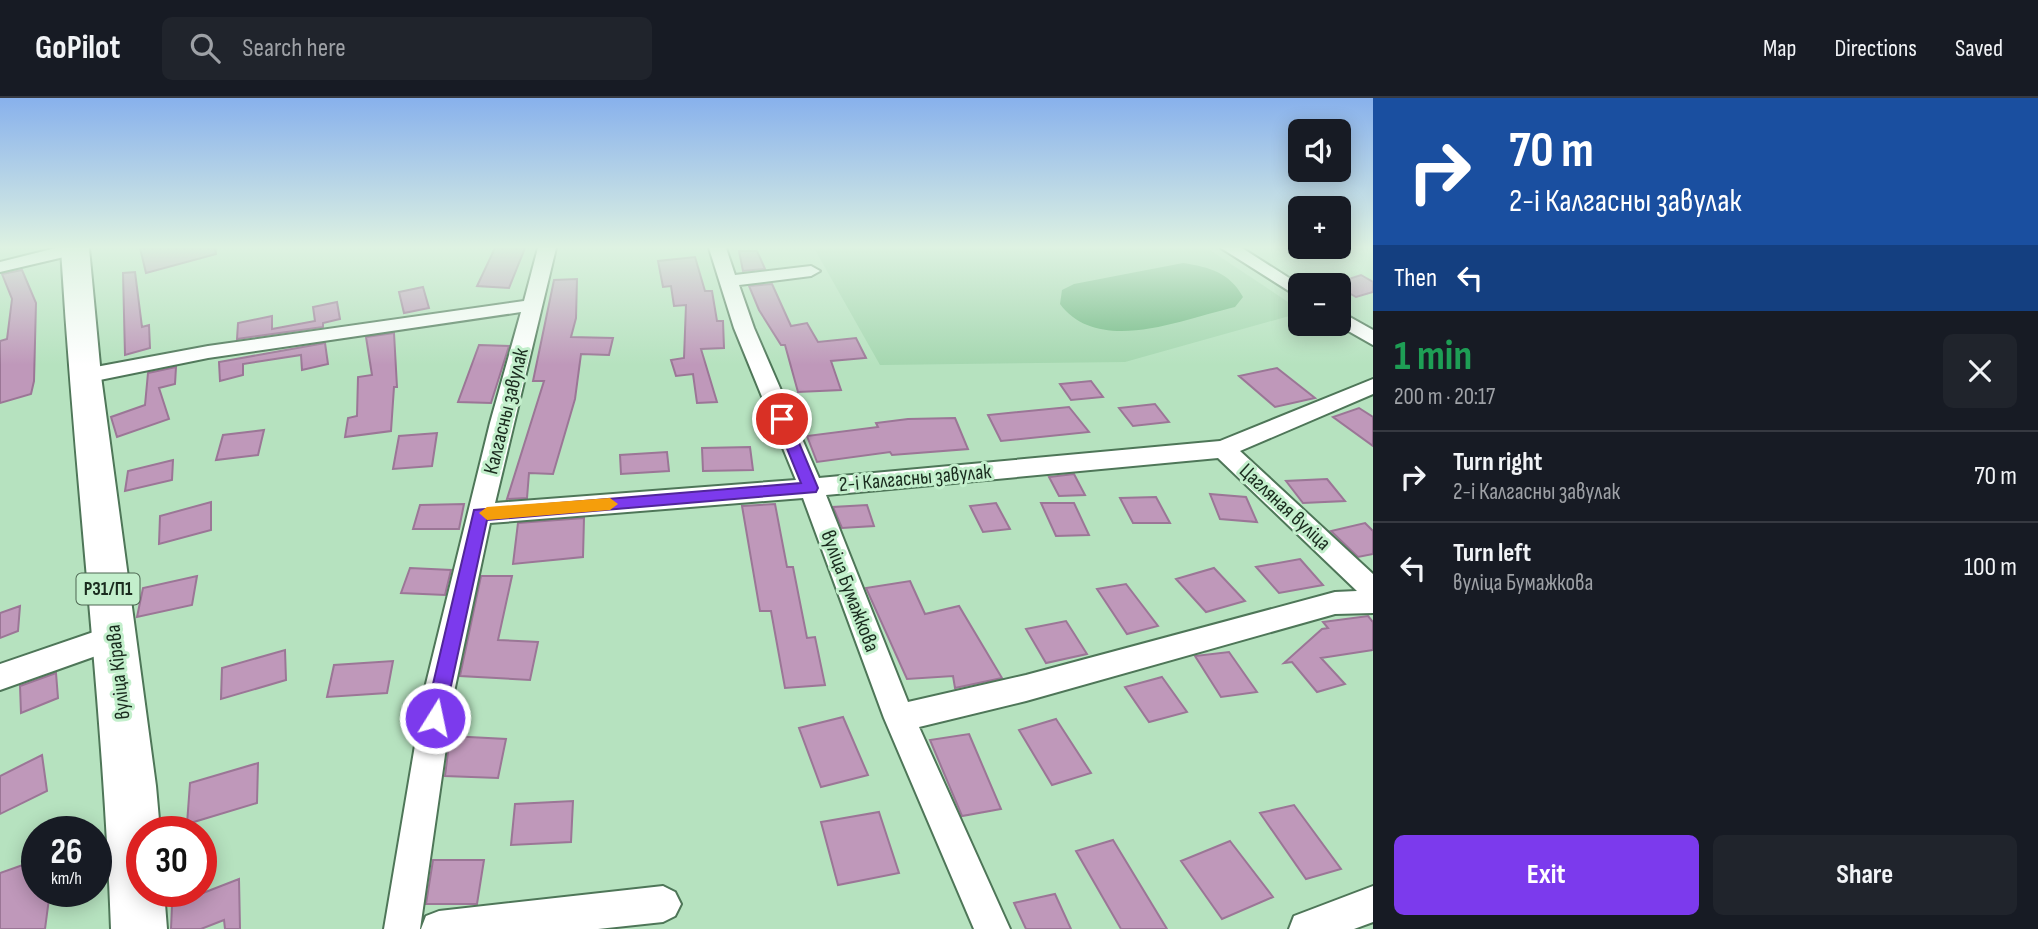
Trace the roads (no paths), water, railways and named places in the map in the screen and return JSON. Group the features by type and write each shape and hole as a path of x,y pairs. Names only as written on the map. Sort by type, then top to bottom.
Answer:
{"main road":[{"name":"вуліца Кірава","path":"78,287 85,376 131,786 139,929"}],"street":[{"name":"Калгасны завулак","path":"402,929 439,692 480,514 537,287"},
{"name":"вуліца Бумажкова","path":"730,287 899,718 992,929"},
{"path":"85,376 208,352 533,305"},
{"path":"1351,325 1373,339"},
{"name":"Цагляная вуліца","path":"1373,386 1223,449 1373,590"},
{"name":"2-і Калгасны завулак","path":"480,514 811,488 1223,449"},
{"path":"899,718 1026,688 1335,603 1373,602"},
{"path":"0,677 114,637"},
{"path":"439,929 663,904"},
{"path":"1307,929 1373,904"}]}
